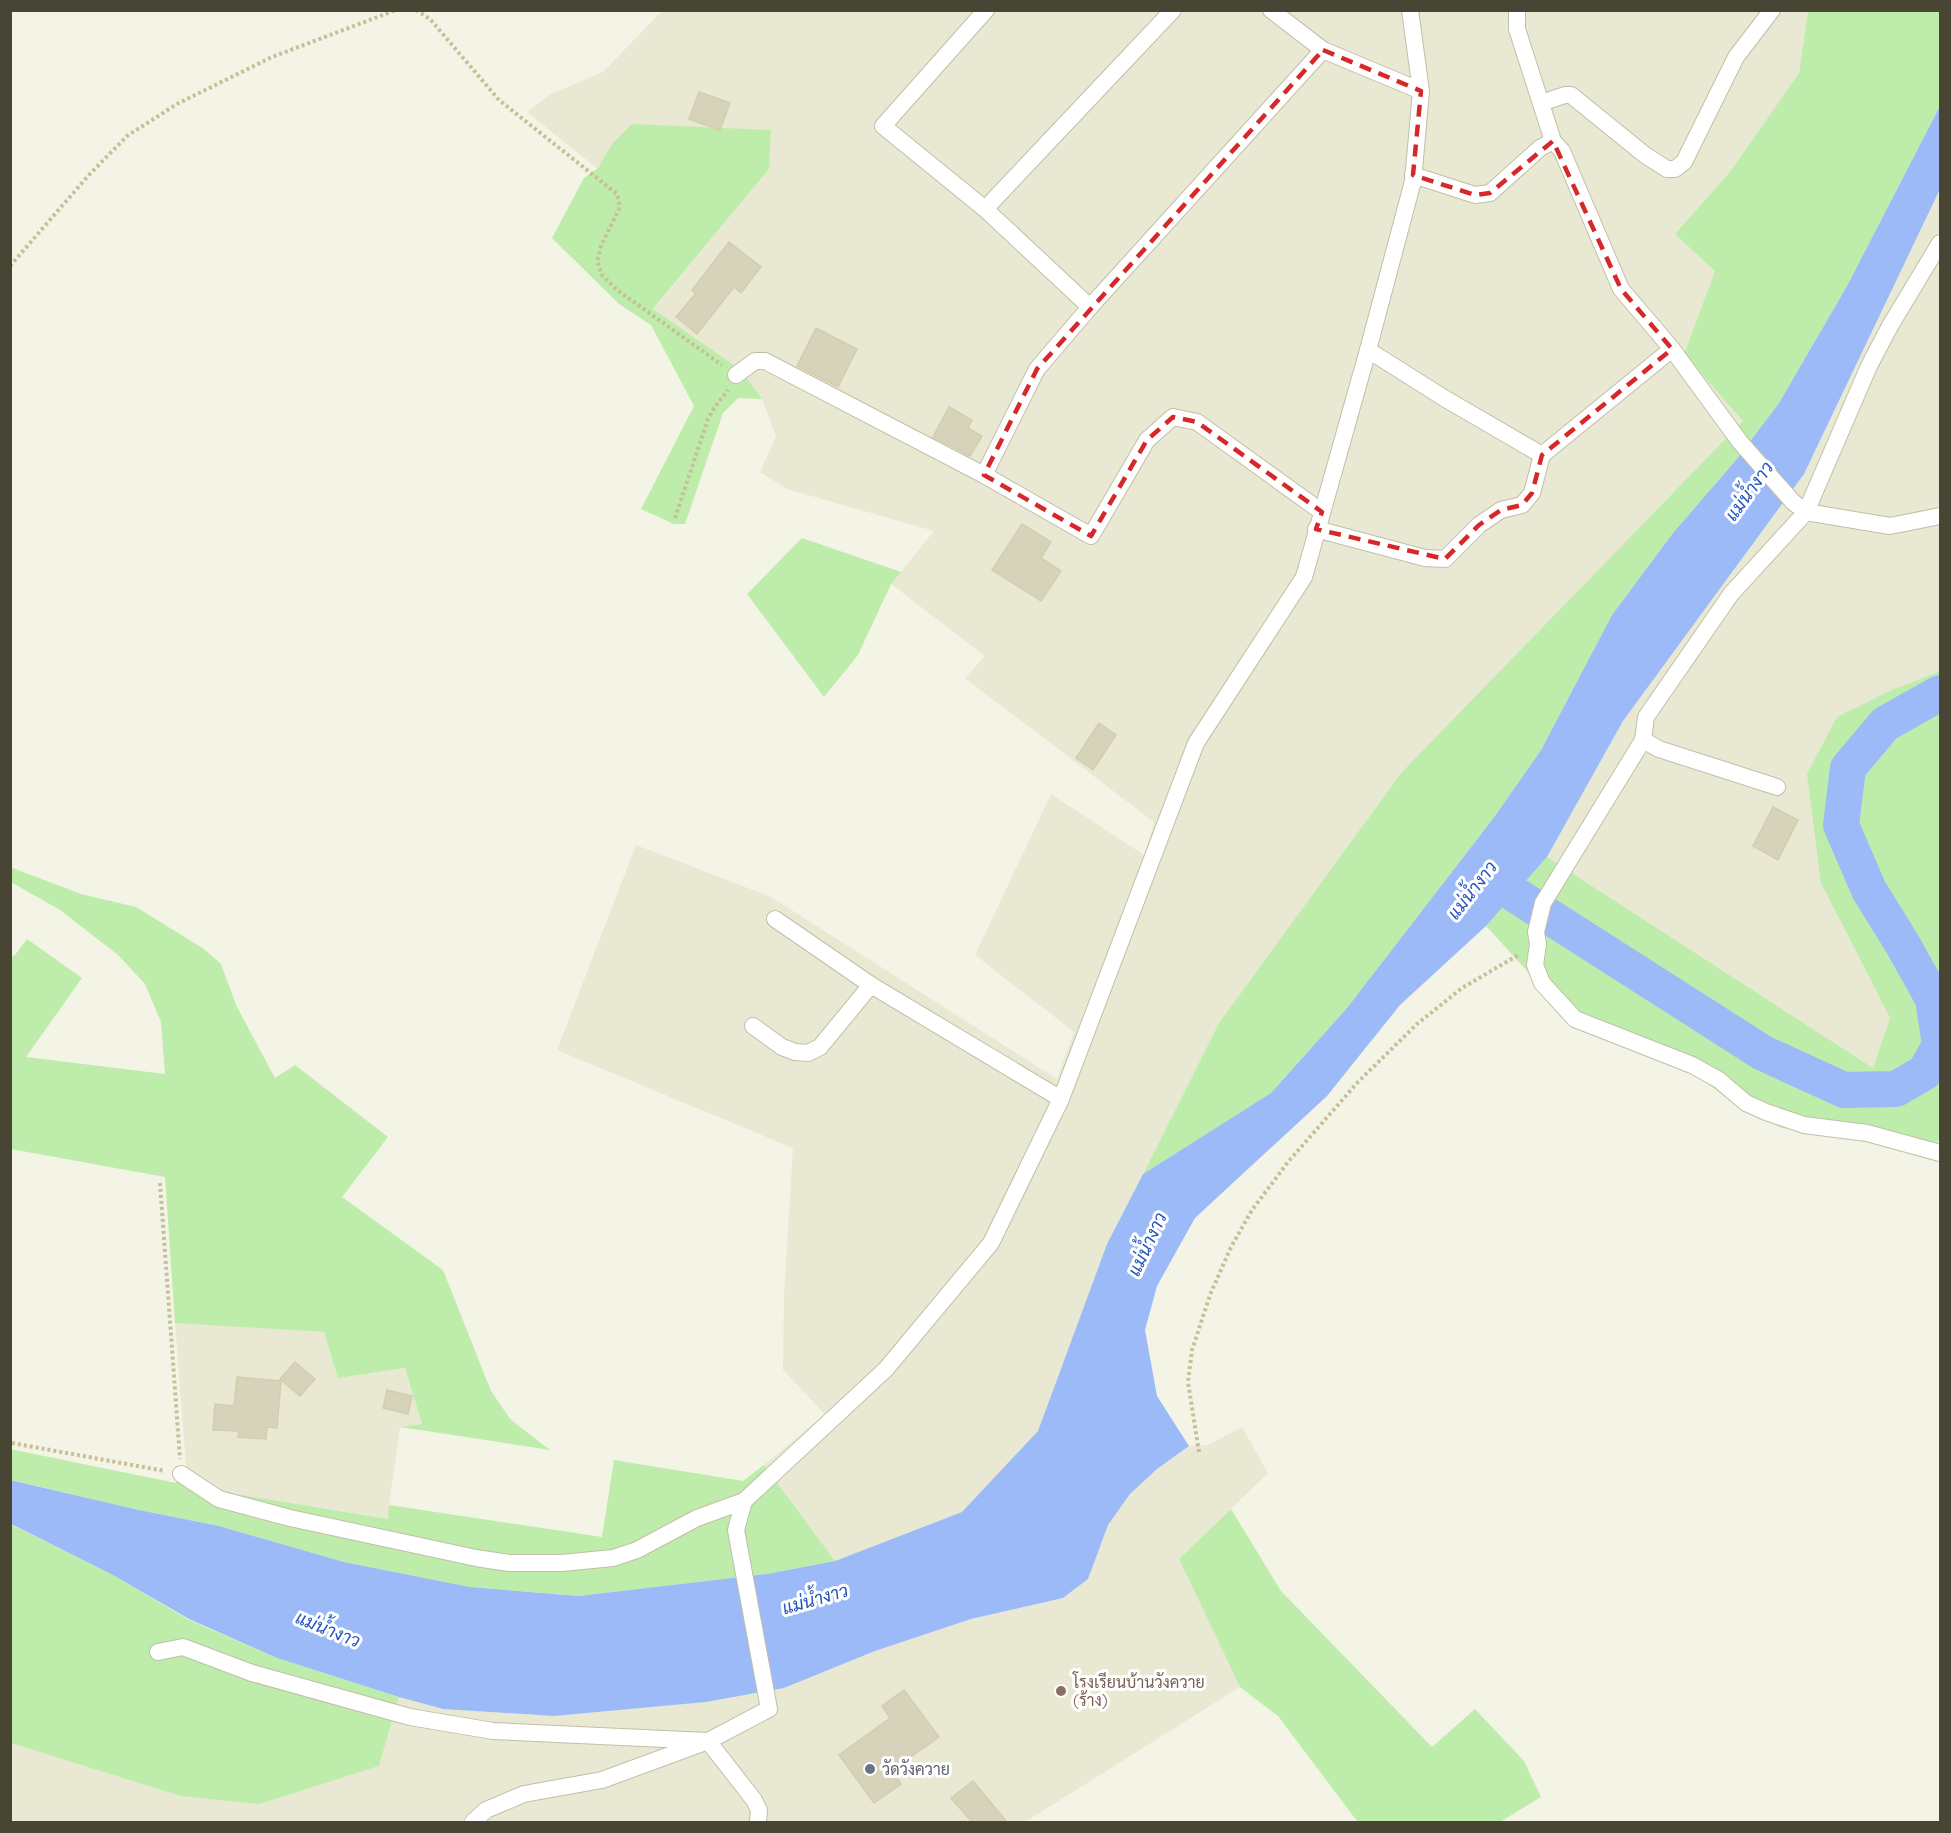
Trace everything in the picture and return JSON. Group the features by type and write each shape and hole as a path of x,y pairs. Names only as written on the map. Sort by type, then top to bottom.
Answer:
{"street":[{"path":"987,10 883,126 985,209 1090,307"},
{"path":"985,209 1173,10"},
{"path":"1271,10 1323,50 1421,91"},
{"path":"181,1474 219,1499 290,1518 476,1558 509,1563 562,1563 613,1558 637,1550 698,1518 744,1500 886,1369 991,1243 1061,1099 1196,743 1304,577 1368,350 1413,175 1421,91 1410,10"},
{"path":"1517,10 1516,29 1553,141 1562,151 1620,289 1672,349 1740,442 1799,507 1890,526 1941,516"},
{"path":"1541,103 1565,94 1571,95 1645,155 1667,170 1675,169 1684,162 1736,57 1772,10"},
{"path":"984,475 1037,369 1090,307 1323,50"},
{"path":"1413,175 1475,195 1490,193 1540,148 1553,141"},
{"path":"1941,243 1890,326 1799,507 1731,594 1646,717 1643,740 1543,903 1536,932 1538,944 1535,965 1542,983 1575,1019 1692,1065 1719,1080 1746,1103 1803,1125 1867,1133 1941,1153"},
{"path":"1316,529 1425,558 1444,560 1479,525 1501,510 1522,505 1532,493 1542,455 1672,349"},
{"path":"1368,350 1444,398 1542,455"},
{"path":"736,375 755,361 765,361 984,475 1091,536 1147,440 1173,417 1197,422 1322,512"},
{"path":"1643,740 1659,749 1777,787"},
{"path":"775,919 871,986 1061,1099"},
{"path":"753,1026 782,1047 795,1052 808,1053 820,1047 871,986"},
{"path":"473,1822 486,1809 524,1794 602,1780 708,1741 770,1709 736,1530 744,1500"},
{"path":"158,1652 183,1647 252,1673 410,1717 494,1731 708,1741 754,1800 759,1810 758,1822"}],"path":[{"path":"10,266 88,176 127,136 177,104 272,57 396,10"},
{"path":"416,10 430,19 499,100 617,194 620,207 601,246 597,261 602,275 617,290 736,375 734,384 708,419 675,518"},
{"path":"1199,1452 1188,1382 1192,1350 1210,1295 1231,1247 1252,1210 1288,1162 1359,1082 1417,1024 1462,988 1538,944"},
{"path":"12,1443 181,1474 160,1184"}],"highlighted area":[{"path":"1323,50 1421,91 1413,175 1475,195 1490,193 1553,141 1621,289 1672,349 1542,455 1532,493 1522,505 1501,510 1479,525 1445,559 1316,529 1322,512 1197,422 1173,417 1147,440 1091,536 984,475 1037,369"}],"shaded area":[{"path":"662,11 1808,11 1799,73 1730,172 1676,234 1715,271 1684,354 1744,421 1401,773 1219,1023 1107,1244 1038,1431 962,1512 835,1561 764,1465 825,1414 783,1370 784,1296 793,1148 557,1050 636,845 771,897 1057,1079 1074,1032 975,955 1051,794 1144,855 1154,822 965,678 985,656 891,584 934,531 787,489 760,472 776,436 762,399 741,370 653,310 769,169 612,144 598,169 527,112 551,94 603,72"},
{"path":"1940,189 1940,671 1894,689 1821,883 1890,1018 1873,1068 1547,857 1623,721 1804,474"},
{"path":"175,1323 324,1332 338,1378 405,1368 422,1424 400,1428 389,1519 224,1492 186,1466"},
{"path":"1242,1427 1268,1473 1179,1559 1240,1687 1025,1822 11,1822 10,1743 59,1757 324,1783 379,1766 399,1697 443,1709 554,1716 706,1702 784,1688 875,1651 971,1619 1063,1598 1088,1579 1108,1525 1130,1494 1157,1469 1189,1446 1208,1445"}],"green space":[{"path":"1808,11 1940,11 1940,106 1847,286 1779,403 1736,460 1673,533 1612,615 1541,750 1495,816 1347,1008 1271,1093 1143,1174 1219,1023 1401,773 1743,421 1684,354 1715,271 1675,234 1730,172 1799,73"},
{"path":"632,124 771,130 769,169 653,309 741,370 762,399 738,398 723,413 685,524 674,524 641,509 694,406 651,325 619,304 552,238 584,178 598,168 612,144"},
{"path":"802,538 901,572 891,584 858,655 824,697 747,594"},
{"path":"1940,671 1940,1137 1930,1160 1858,1138 1782,1128 1744,1111 1696,1075 1582,1031 1486,926 1547,857 1873,1068 1890,1018 1821,883 1807,774 1837,717 1894,689"},
{"path":"10,867 81,894 136,907 204,949 221,964 236,1005 275,1078 295,1065 388,1137 342,1197 443,1270 491,1391 511,1420 550,1450 400,1427 422,1424 405,1368 338,1378 324,1332 175,1323 165,1177 11,1149 11,957 27,939 82,978 26,1057 165,1074 161,1022 145,984 118,955 60,910 11,882"},
{"path":"10,1449 176,1483 186,1466 224,1492 388,1519 389,1505 602,1537 614,1460 743,1481 764,1465 835,1561 767,1574 578,1596 470,1587 344,1562 219,1526 11,1480"},
{"path":"1231,1509 1281,1591 1432,1747 1475,1709 1524,1761 1541,1797 1500,1822 1356,1822 1278,1716 1240,1687 1179,1559"},
{"path":"10,1524 111,1574 189,1620 277,1658 399,1697 379,1766 259,1804 181,1796 11,1743"}],"water":[{"name":"แม่น้ำงาว","path":"1940,106 1940,189 1804,474 1623,721 1547,857 1486,926 1400,1005 1327,1096 1195,1218 1157,1286 1145,1330 1157,1396 1189,1446 1157,1469 1130,1494 1108,1525 1088,1579 1063,1598 971,1619 875,1651 784,1688 706,1702 554,1716 443,1709 277,1658 189,1619 111,1574 11,1524 10,1480 219,1526 344,1562 470,1587 578,1596 767,1574 835,1561 962,1512 1038,1431 1107,1244 1143,1174 1271,1093 1347,1008 1495,816 1541,750 1612,615 1673,533 1736,460 1779,403 1847,286"}],"building":[{"path":"699,92 730,103 720,130 689,119"},
{"path":"729,242 761,267 741,293 734,287 697,334 676,317 696,293 692,290"},
{"path":"816,328 857,349 838,387 797,366"},
{"path":"949,407 972,420 968,428 982,436 970,456 933,437"},
{"path":"1022,524 1051,542 1041,558 1061,571 1041,601 992,570"},
{"path":"1099,723 1116,735 1093,770 1076,758"},
{"path":"1773,807 1798,820 1778,860 1753,846"},
{"path":"295,1362 315,1379 300,1396 280,1379"},
{"path":"237,1377 281,1381 277,1428 267,1427 266,1439 238,1437 239,1431 213,1430 215,1404 234,1406"},
{"path":"387,1390 412,1396 408,1414 383,1408"},
{"path":"904,1690 939,1737 892,1770 901,1784 874,1803 839,1755 890,1718 882,1706"},
{"path":"973,1781 1007,1822 972,1822 951,1798"}],"waterway":[{"name":"แม่น้ำงาว","path":"1486,876 1763,1053 1844,1090 1896,1089 1925,1072 1940,1045 1933,999 1869,890 1841,825 1848,768 1885,724 1940,693"}],"place":[{"name":"โรงเรียนบ้านวังควาย (ร้าง)","path":"1061,1691"},
{"name":"วัดวังควาย","path":"870,1769"}]}
